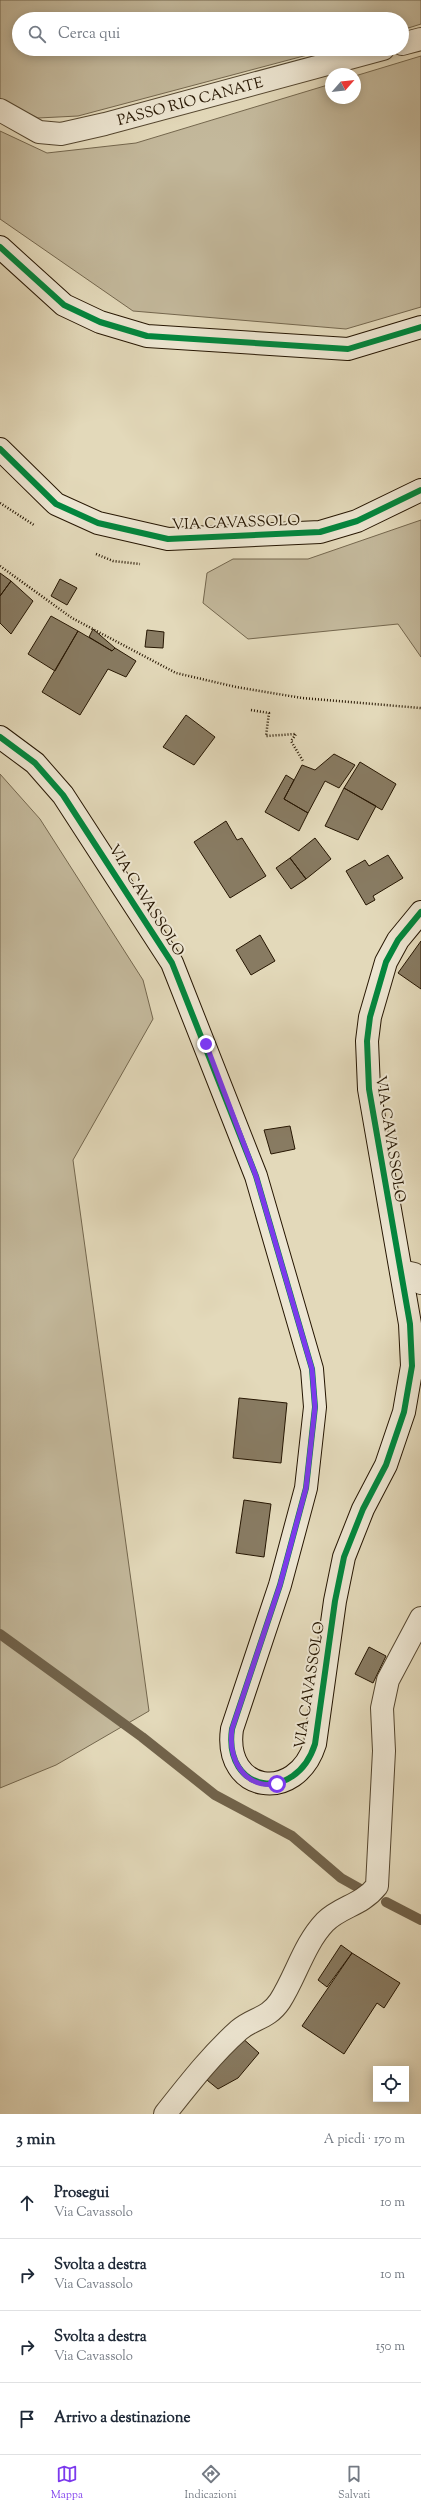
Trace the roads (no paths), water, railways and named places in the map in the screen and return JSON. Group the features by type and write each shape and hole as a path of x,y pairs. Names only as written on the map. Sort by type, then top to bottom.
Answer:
{"main road":[{"path":"409,42 421,39"},
{"name":"PASSO RIO CANATE","path":"0,110 39,132 62,134 105,124 357,56"},
{"path":"0,247 64,305 100,322 147,336 348,349 421,327"},
{"name":"VIA CAVASSOLO","path":"0,449 56,504 98,523 168,539 320,532 358,521 421,490"},
{"name":"VIA CAVASSOLO","path":"0,737 35,763 63,795 172,963 256,1176 310,1362 315,1407 306,1488 280,1585 232,1729 230,1744 233,1759 240,1769 255,1782 266,1785 285,1781 295,1776 310,1757 315,1744 335,1601 344,1557 363,1509 386,1465 404,1412 412,1366 410,1324 369,1089 367,1041 372,1011 386,962 398,940 421,912"},
{"path":"401,1271 414,1274 421,1283"},
{"path":"165,2114 214,2054 241,2029 264,2018 280,2001 312,1939 326,1921 368,1898 377,1886 384,1752 382,1708 391,1674 421,1618"}],"waterway":[{"path":"0,1634 142,1737 215,1795 292,1836 341,1878 366,1892"},
{"path":"386,1902 421,1920"}]}
